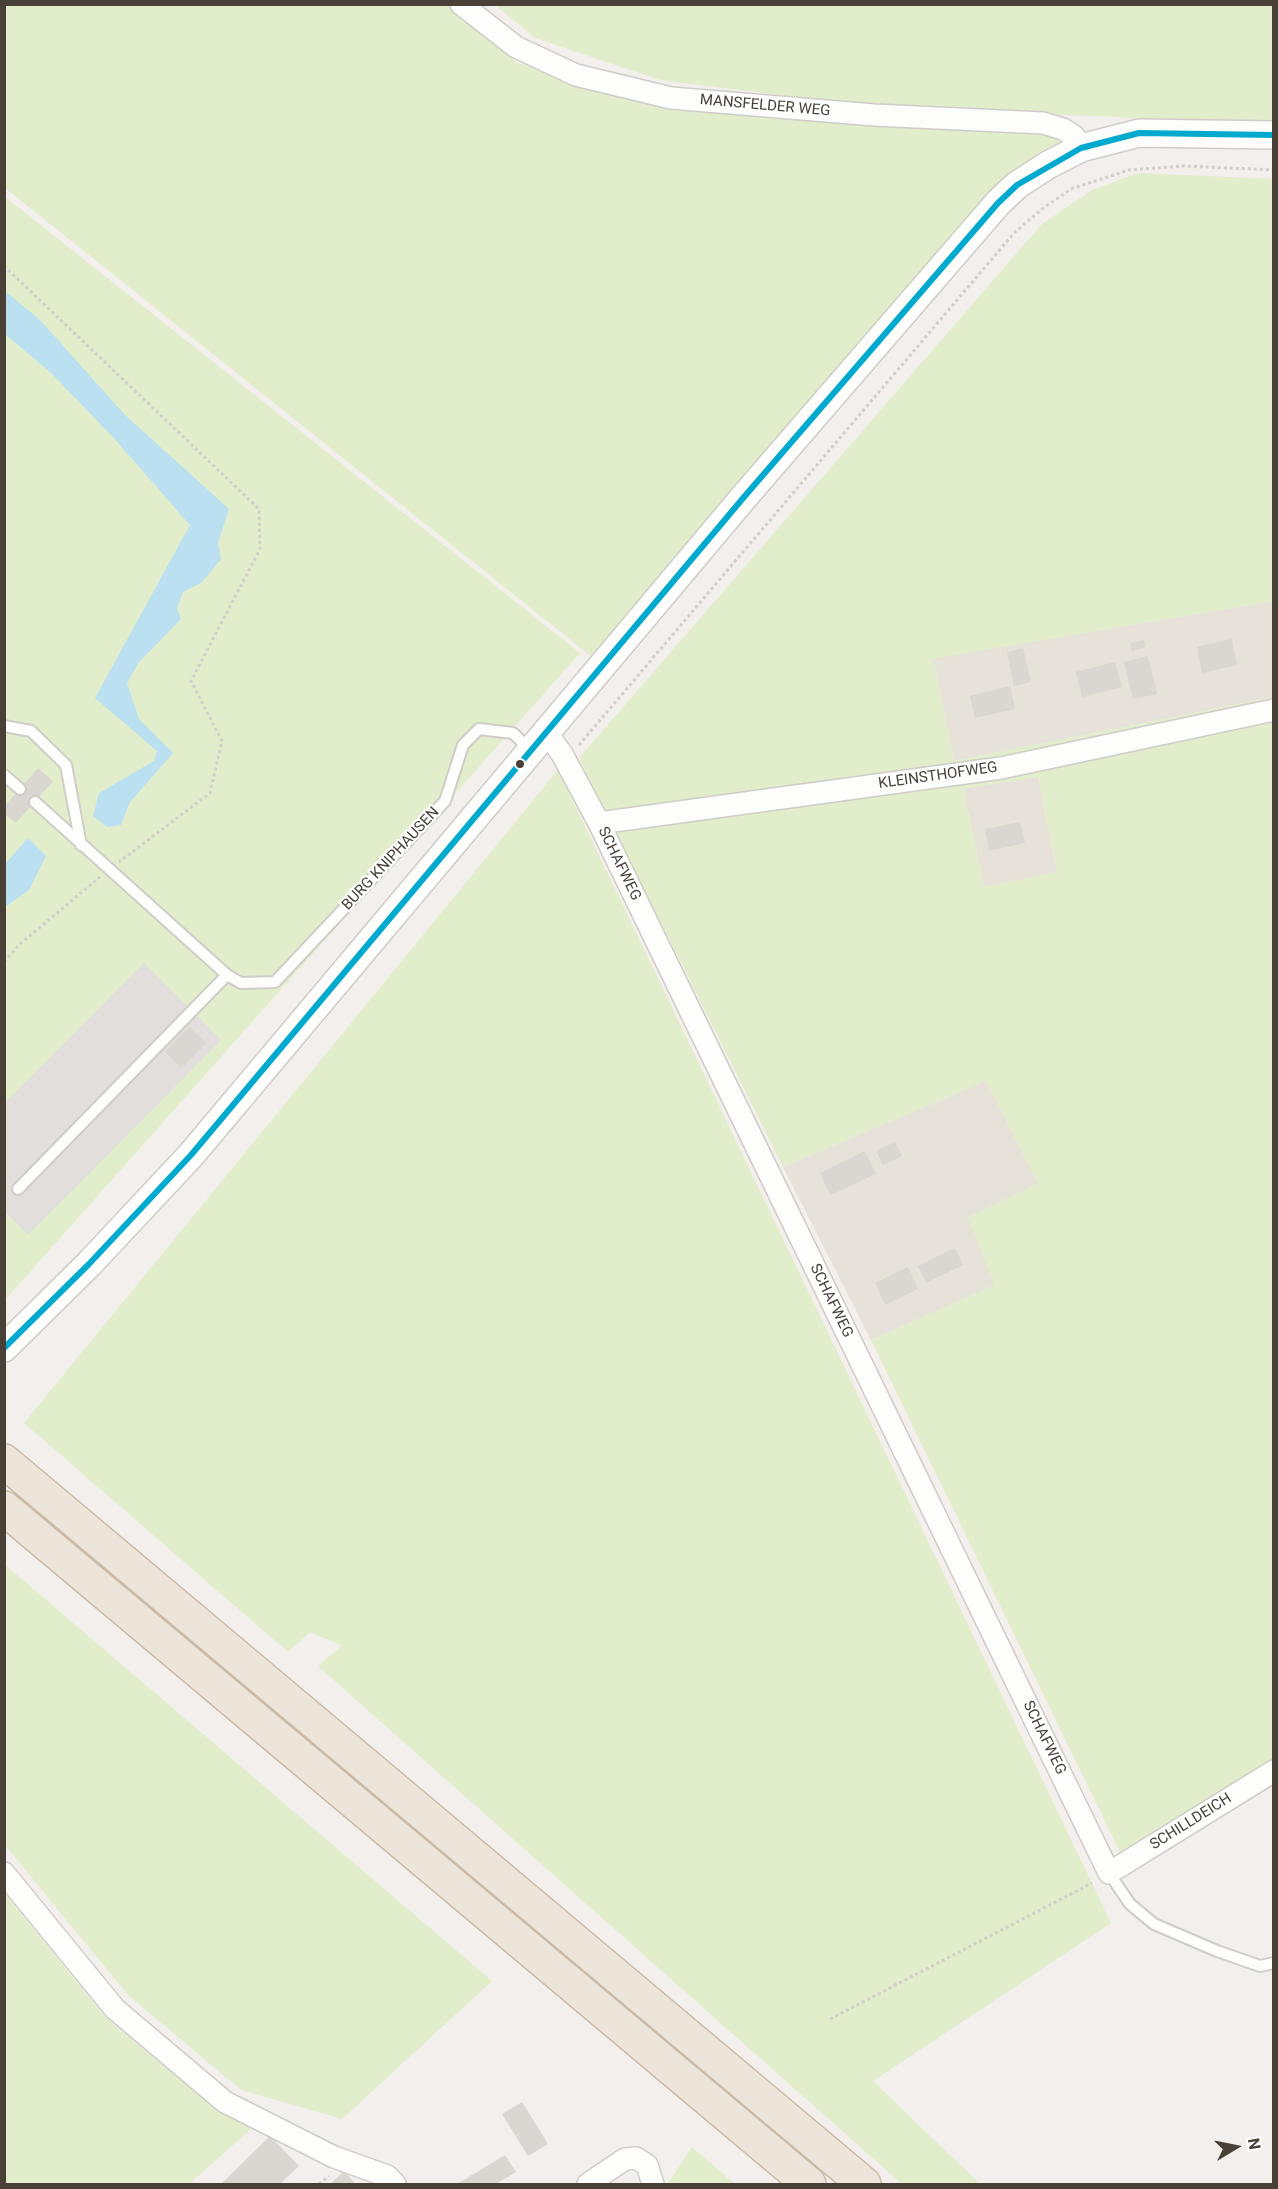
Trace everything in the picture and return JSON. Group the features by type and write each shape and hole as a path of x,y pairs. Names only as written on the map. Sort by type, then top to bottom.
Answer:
{"highway":[{"path":"4,1461 864,2184"},
{"path":"4,1508 809,2184"}],"street":[{"name":"MANSFELDER WEG","path":"461,4 516,48 576,75 671,98 874,115 1042,123 1063,129 1074,136 1081,148"},
{"path":"4,1348 89,1264 191,1155 744,497 998,203 1017,185 1081,148 1139,133 1274,135"},
{"name":"KLEINSTHOFWEG","path":"599,823 1001,768 1274,710"},
{"name":"SCHAFWEG","path":"538,741 562,754 599,823 1109,1873"},
{"name":"SCHILLDEICH","path":"1109,1873 1274,1771"},
{"path":"4,1873 115,2009 225,2102 334,2157 387,2176 395,2184"},
{"path":"588,2184 625,2159 636,2158 647,2166 653,2184"}],"lane":[{"path":"4,726 31,731 66,765 81,845"},
{"name":"BURG KNIPHAUSEN","path":"35,802 227,975 241,984 275,982 445,801 463,745 479,729 513,733 538,741"},
{"path":"4,775 20,789"},
{"path":"18,1189 227,975"},
{"path":"1109,1873 1130,1904 1154,1924 1260,1966 1274,1963"}],"path":[{"path":"562,754 577,747 1014,233 1042,209 1071,189 1129,170 1184,165 1274,170"},
{"path":"4,266 258,509 260,549 191,681 222,741 210,793 110,869 20,944 4,962"},
{"path":"830,2019 1109,1873"}],"shaded area":[{"path":"1273,601 1273,697 954,761 933,658"},
{"path":"1038,777 1057,872 984,887 963,788"},
{"path":"144,963 221,1040 28,1235 5,1212 4,1104"},
{"path":"986,1081 1038,1183 995,1285 871,1340 783,1167"}],"green space":[{"path":"4,5 451,5 517,63 671,108 1056,134 1059,145 984,205 592,657 5,188"},
{"path":"495,5 1273,5 1273,124 867,106 660,80 535,38"},
{"path":"1138,173 1273,179 1273,601 933,659 954,761 1273,697 1273,1760 1120,1852 871,1340 994,1285 968,1217 1038,1183 986,1081 783,1167 579,758 1042,224 1092,190","holes":["1038,777 1057,872 984,887 963,789"]},
{"path":"4,196 580,653 5,1300"},
{"path":"558,770 1111,1923 873,2081 980,2184 902,2184 318,1666 342,1646 310,1632 288,1652 24,1423"},
{"path":"4,1564 492,1981 342,2119 241,2090 128,1995 5,1845"},
{"path":"4,1893 106,2018 158,2062 251,2129 189,2184 5,2184"},
{"path":"692,2147 735,2184 669,2184"}],"water":[{"path":"5,291 40,320 125,415 229,509 218,543 221,559 201,583 183,592 177,608 181,619 139,662 127,683 139,719 173,753 130,802 121,825 107,827 93,816 99,793 154,761 157,751 95,698 190,525 112,436 51,373 5,334"},
{"path":"28,838 46,856 29,890 5,907 5,864"}],"building":[{"path":"1232,639 1237,665 1202,673 1197,647"},
{"path":"1144,640 1146,647 1132,651 1130,643"},
{"path":"1023,648 1031,682 1014,686 1007,652"},
{"path":"1148,656 1157,694 1133,699 1124,662"},
{"path":"1115,662 1122,687 1082,697 1076,672"},
{"path":"1010,686 1015,709 975,718 970,696"},
{"path":"38,768 53,781 16,823 4,813 4,807"},
{"path":"1020,822 1025,843 989,851 985,829"},
{"path":"189,1027 206,1043 181,1068 165,1052"},
{"path":"895,1142 902,1156 883,1165 876,1151"},
{"path":"865,1151 876,1174 830,1195 820,1173"},
{"path":"955,1248 963,1265 926,1283 918,1266"},
{"path":"908,1267 918,1289 885,1305 875,1283"},
{"path":"522,2102 548,2144 528,2156 502,2114"},
{"path":"270,2136 299,2166 280,2184 221,2184"},
{"path":"505,2155 516,2172 496,2184 457,2184"},
{"path":"344,2171 354,2182 352,2184 330,2184"}],"transit line":[{"path":"4,1348 89,1264 191,1155 744,497 998,203 1017,185 1081,148 1139,133 1274,135"}]}
